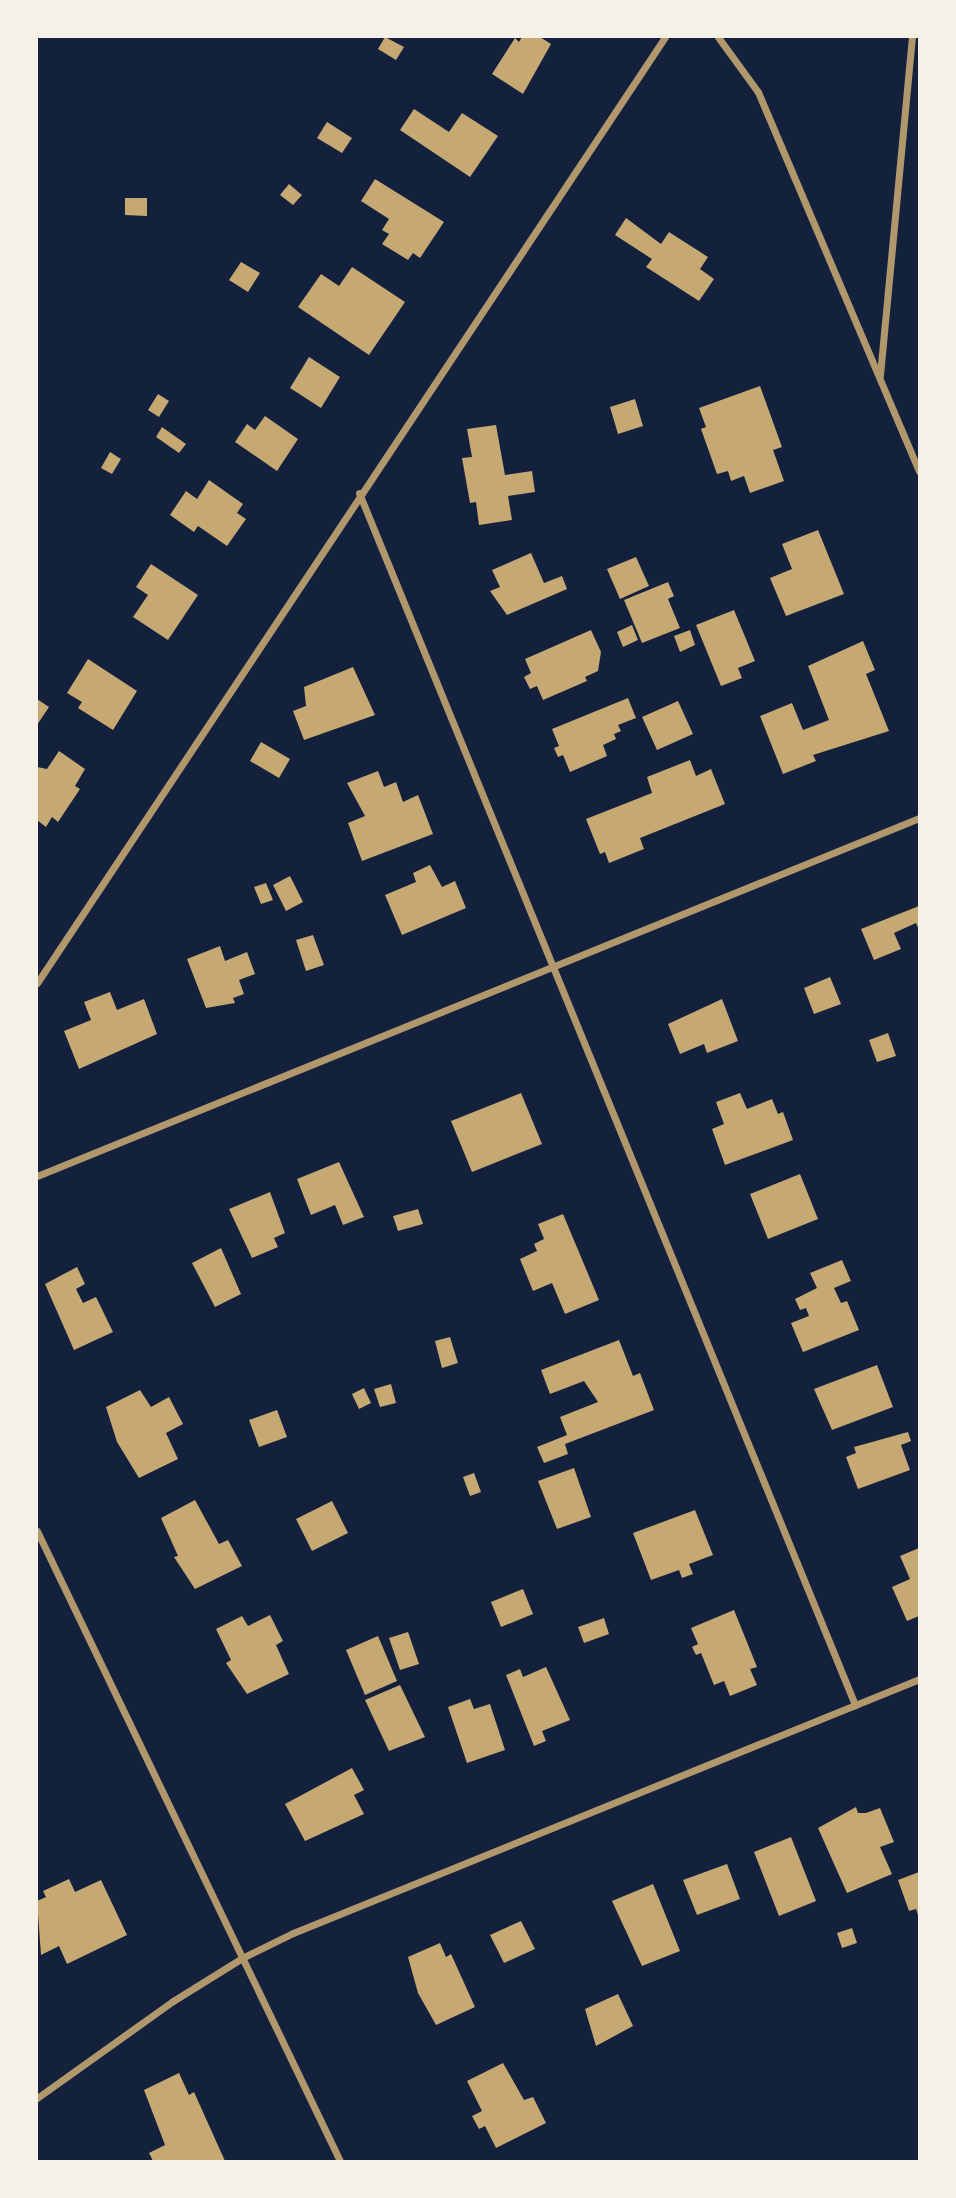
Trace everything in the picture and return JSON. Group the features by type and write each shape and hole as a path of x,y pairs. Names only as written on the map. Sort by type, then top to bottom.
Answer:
{"street":[{"path":"37,983 359,493 665,37"},
{"path":"719,37 758,92 919,471"},
{"path":"880,376 912,37"},
{"path":"359,493 855,1705"},
{"path":"37,1176 919,818"},
{"path":"37,1531 340,2161"},
{"path":"37,2098 242,1958 919,1679"}],"building":[{"path":"385,37 404,47 396,60 378,49"},
{"path":"522,37 540,37 551,44 523,94 492,74 515,38 519,42"},
{"path":"414,109 449,132 462,113 498,136 470,177 400,130"},
{"path":"327,122 352,138 342,153 317,138"},
{"path":"375,179 444,222 420,258 413,253 408,260 382,244 389,234 382,230 389,219 361,201"},
{"path":"289,184 302,195 293,205 280,195"},
{"path":"125,198 147,198 147,216 125,215"},
{"path":"626,218 661,244 669,232 708,257 700,269 714,279 699,301 646,267 652,259 615,235"},
{"path":"241,262 260,273 248,292 229,280"},
{"path":"352,267 405,302 369,355 298,307 321,274 339,286"},
{"path":"309,357 340,377 321,408 290,388"},
{"path":"760,386 782,447 773,450 784,481 750,493 744,476 731,481 728,471 717,474 701,429 706,427 699,408"},
{"path":"158,394 169,401 159,417 148,410"},
{"path":"635,399 643,426 618,434 610,407"},
{"path":"265,416 298,439 277,471 235,442 247,424 255,430"},
{"path":"496,425 505,475 532,471 535,492 508,496 512,520 479,525 476,502 470,503 462,458 472,457 467,429"},
{"path":"162,427 186,444 179,453 156,437"},
{"path":"110,452 121,459 112,474 101,468"},
{"path":"209,480 243,504 237,513 246,519 227,546 198,526 194,532 170,515 186,491 197,499"},
{"path":"818,530 844,594 786,616 770,578 792,569 782,544"},
{"path":"531,553 544,583 562,576 567,589 507,615 490,591 500,587 492,570"},
{"path":"636,557 649,586 620,599 607,569"},
{"path":"151,564 198,595 168,640 133,617 148,595 136,587"},
{"path":"668,582 674,596 668,599 680,628 642,643 624,600"},
{"path":"734,610 755,661 738,668 742,678 721,686 696,625"},
{"path":"632,625 638,640 623,647 617,632"},
{"path":"591,630 601,652 598,671 585,677 587,681 543,700 537,686 530,689 524,677 531,673 525,659"},
{"path":"690,630 695,645 680,652 674,636"},
{"path":"863,641 875,670 866,674 889,731 813,755 816,761 783,774 760,716 792,703 803,730 829,720 808,666"},
{"path":"88,659 137,691 113,730 78,708 82,702 67,693"},
{"path":"353,667 375,715 304,740 293,711 306,706 304,687"},
{"path":"628,698 636,718 618,725 621,731 614,734 616,739 603,745 607,756 570,772 563,755 558,757 554,748 559,746 552,729"},
{"path":"37,699 49,707 37,725"},
{"path":"678,701 693,734 657,750 642,717"},
{"path":"261,742 290,759 279,778 250,761"},
{"path":"59,751 85,769 75,786 80,789 58,822 52,817 46,827 37,820 37,767 47,769"},
{"path":"690,760 696,776 711,769 725,804 640,838 644,849 609,863 605,852 600,854 586,819 652,793 647,777"},
{"path":"378,771 384,787 396,782 403,802 418,795 433,834 362,861 348,823 365,816 347,783"},
{"path":"430,865 442,887 455,881 466,908 402,935 385,895 416,882 413,873"},
{"path":"290,876 303,902 286,911 273,885"},
{"path":"266,883 273,900 261,904 254,887"},
{"path":"919,906 919,930 916,923 894,933 901,949 874,960 861,929"},
{"path":"313,935 324,965 306,971 296,940"},
{"path":"220,946 225,961 247,952 255,974 239,980 244,994 233,998 235,1003 206,1008 187,959"},
{"path":"830,977 841,1004 814,1014 804,988"},
{"path":"110,992 117,1010 144,999 157,1034 79,1069 64,1031 91,1020 84,1002"},
{"path":"722,999 738,1041 707,1053 704,1044 680,1054 668,1024"},
{"path":"888,1033 896,1056 877,1062 869,1040"},
{"path":"521,1093 542,1144 472,1172 451,1121"},
{"path":"740,1093 747,1109 772,1099 778,1114 783,1112 793,1140 725,1165 712,1129 724,1124 716,1102"},
{"path":"339,1162 364,1217 343,1225 335,1205 311,1215 297,1179"},
{"path":"800,1174 818,1219 768,1239 750,1194"},
{"path":"270,1192 285,1233 274,1238 278,1247 252,1258 229,1209"},
{"path":"418,1209 423,1224 398,1231 393,1216"},
{"path":"563,1214 599,1300 565,1314 552,1283 533,1291 520,1259 537,1251 534,1244 544,1239 538,1224"},
{"path":"221,1248 241,1294 215,1307 192,1263"},
{"path":"842,1260 851,1281 834,1288 841,1303 847,1301 859,1330 803,1352 791,1323 809,1316 806,1308 800,1310 795,1299 817,1288 810,1273"},
{"path":"77,1267 85,1284 76,1289 83,1303 96,1297 113,1332 74,1350 45,1284"},
{"path":"450,1337 458,1363 442,1368 435,1341"},
{"path":"619,1340 633,1376 640,1373 654,1410 565,1444 568,1454 544,1463 537,1447 567,1435 560,1417 598,1402 584,1381 550,1394 541,1370"},
{"path":"877,1365 893,1407 832,1430 814,1389"},
{"path":"391,1384 396,1403 380,1407 374,1389"},
{"path":"364,1388 371,1403 359,1409 352,1394"},
{"path":"140,1390 151,1407 169,1397 183,1424 166,1433 178,1459 139,1478 117,1442 106,1407"},
{"path":"277,1410 287,1437 259,1447 249,1420"},
{"path":"908,1432 911,1441 901,1445 910,1470 858,1489 846,1457 856,1453 854,1447"},
{"path":"574,1468 591,1517 557,1529 538,1481"},
{"path":"474,1473 481,1492 470,1496 463,1477"},
{"path":"195,1500 219,1544 228,1540 242,1566 195,1589 174,1557 178,1556 161,1518"},
{"path":"332,1501 348,1533 312,1551 296,1519"},
{"path":"695,1510 713,1555 689,1564 693,1574 682,1578 679,1570 651,1580 633,1533"},
{"path":"919,1548 919,1616 907,1621 892,1587 910,1579 900,1556"},
{"path":"523,1589 533,1614 501,1627 491,1602"},
{"path":"734,1610 757,1667 750,1669 757,1685 730,1696 724,1681 714,1685 701,1653 696,1655 692,1647 698,1644 691,1628"},
{"path":"270,1615 283,1641 276,1645 289,1674 247,1694 226,1663 231,1660 216,1629 242,1616 248,1626"},
{"path":"604,1618 609,1634 584,1643 578,1627"},
{"path":"408,1632 419,1664 400,1670 389,1638"},
{"path":"378,1636 397,1681 365,1695 346,1650"},
{"path":"546,1667 570,1720 542,1731 546,1741 534,1746 506,1675 520,1669 523,1677"},
{"path":"400,1685 425,1737 389,1751 365,1700"},
{"path":"470,1699 474,1709 490,1704 505,1750 467,1763 448,1707"},
{"path":"352,1768 364,1790 354,1795 364,1814 305,1841 285,1804"},
{"path":"856,1807 858,1813 880,1808 894,1842 880,1847 892,1874 847,1893 818,1828"},
{"path":"791,1837 816,1901 779,1916 754,1852"},
{"path":"727,1864 740,1899 697,1915 683,1880"},
{"path":"919,1872 919,1918 916,1909 909,1911 898,1880"},
{"path":"69,1879 75,1892 101,1880 127,1935 67,1964 59,1946 41,1955 37,1901 46,1897 43,1891"},
{"path":"653,1884 680,1951 642,1966 612,1901"},
{"path":"521,1921 535,1949 504,1963 490,1935"},
{"path":"852,1928 857,1943 842,1948 837,1933"},
{"path":"440,1943 446,1957 451,1954 475,2007 436,2025 418,1993 408,1957"},
{"path":"618,1994 633,2026 596,2046 585,2009"},
{"path":"503,2063 524,2100 533,2097 546,2123 496,2148 485,2126 479,2129 472,2116 482,2111 467,2081"},
{"path":"179,2073 189,2095 194,2092 225,2161 153,2161 149,2153 165,2145 144,2090"}]}
